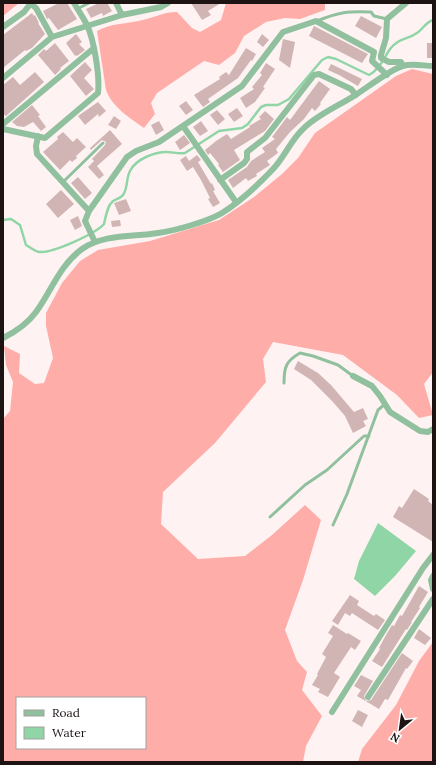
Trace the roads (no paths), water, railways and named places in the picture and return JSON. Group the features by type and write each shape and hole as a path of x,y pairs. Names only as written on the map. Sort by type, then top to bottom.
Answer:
{"street":[{"path":"3,129 45,138 98,93 99,86 94,48 87,25 74,3"},
{"path":"116,3 122,15"},
{"path":"3,78 52,38 87,25 122,15 161,7 168,3"},
{"path":"403,66 401,62 389,62 381,58 386,38 387,19 406,3"},
{"path":"3,27 24,12 31,4 36,8 52,38"},
{"path":"95,242 85,221 89,211 127,157 136,151 159,142 242,86 283,32 316,21 374,52 372,61 387,75"},
{"path":"3,124 94,48"},
{"path":"3,338 29,320 36,312 58,275 82,249 95,242 108,238 160,233 202,222 222,213 245,195 275,167 302,129 314,119 403,66 433,66"},
{"path":"220,180 244,163 247,159 247,152 265,138 314,75 319,74 351,89 356,95"},
{"path":"183,126 236,202"},
{"path":"38,136 36,154 89,211"},
{"path":"353,376 372,386 390,412 420,431 428,432 433,429"},
{"path":"332,712 423,568 433,555"},
{"path":"433,576 431,580 433,589"},
{"path":"368,697 433,599"}],"lane":[{"path":"77,9 89,3"},
{"path":"316,21 336,13 355,11 371,12 374,16 387,19"},
{"path":"63,182 103,143"},
{"path":"284,383 284,372 289,360 300,353 338,365 353,376"},
{"path":"333,524 347,494 378,410 384,404"},
{"path":"270,517 305,485 327,470 364,436 368,436"}],"water":[{"path":"378,523 416,551 395,576 375,596 354,579 359,561"}],"waterway":[{"path":"3,220 11,219 20,225 26,245 38,252 54,249 74,242 92,233 104,224 109,206 113,201 123,195 130,171 136,163 146,157 162,152 185,153 219,131 242,128 248,124 261,107 266,105 278,105 289,99 322,60 328,57 336,59 369,75 373,73 394,45 417,33 428,22 433,20"}]}
